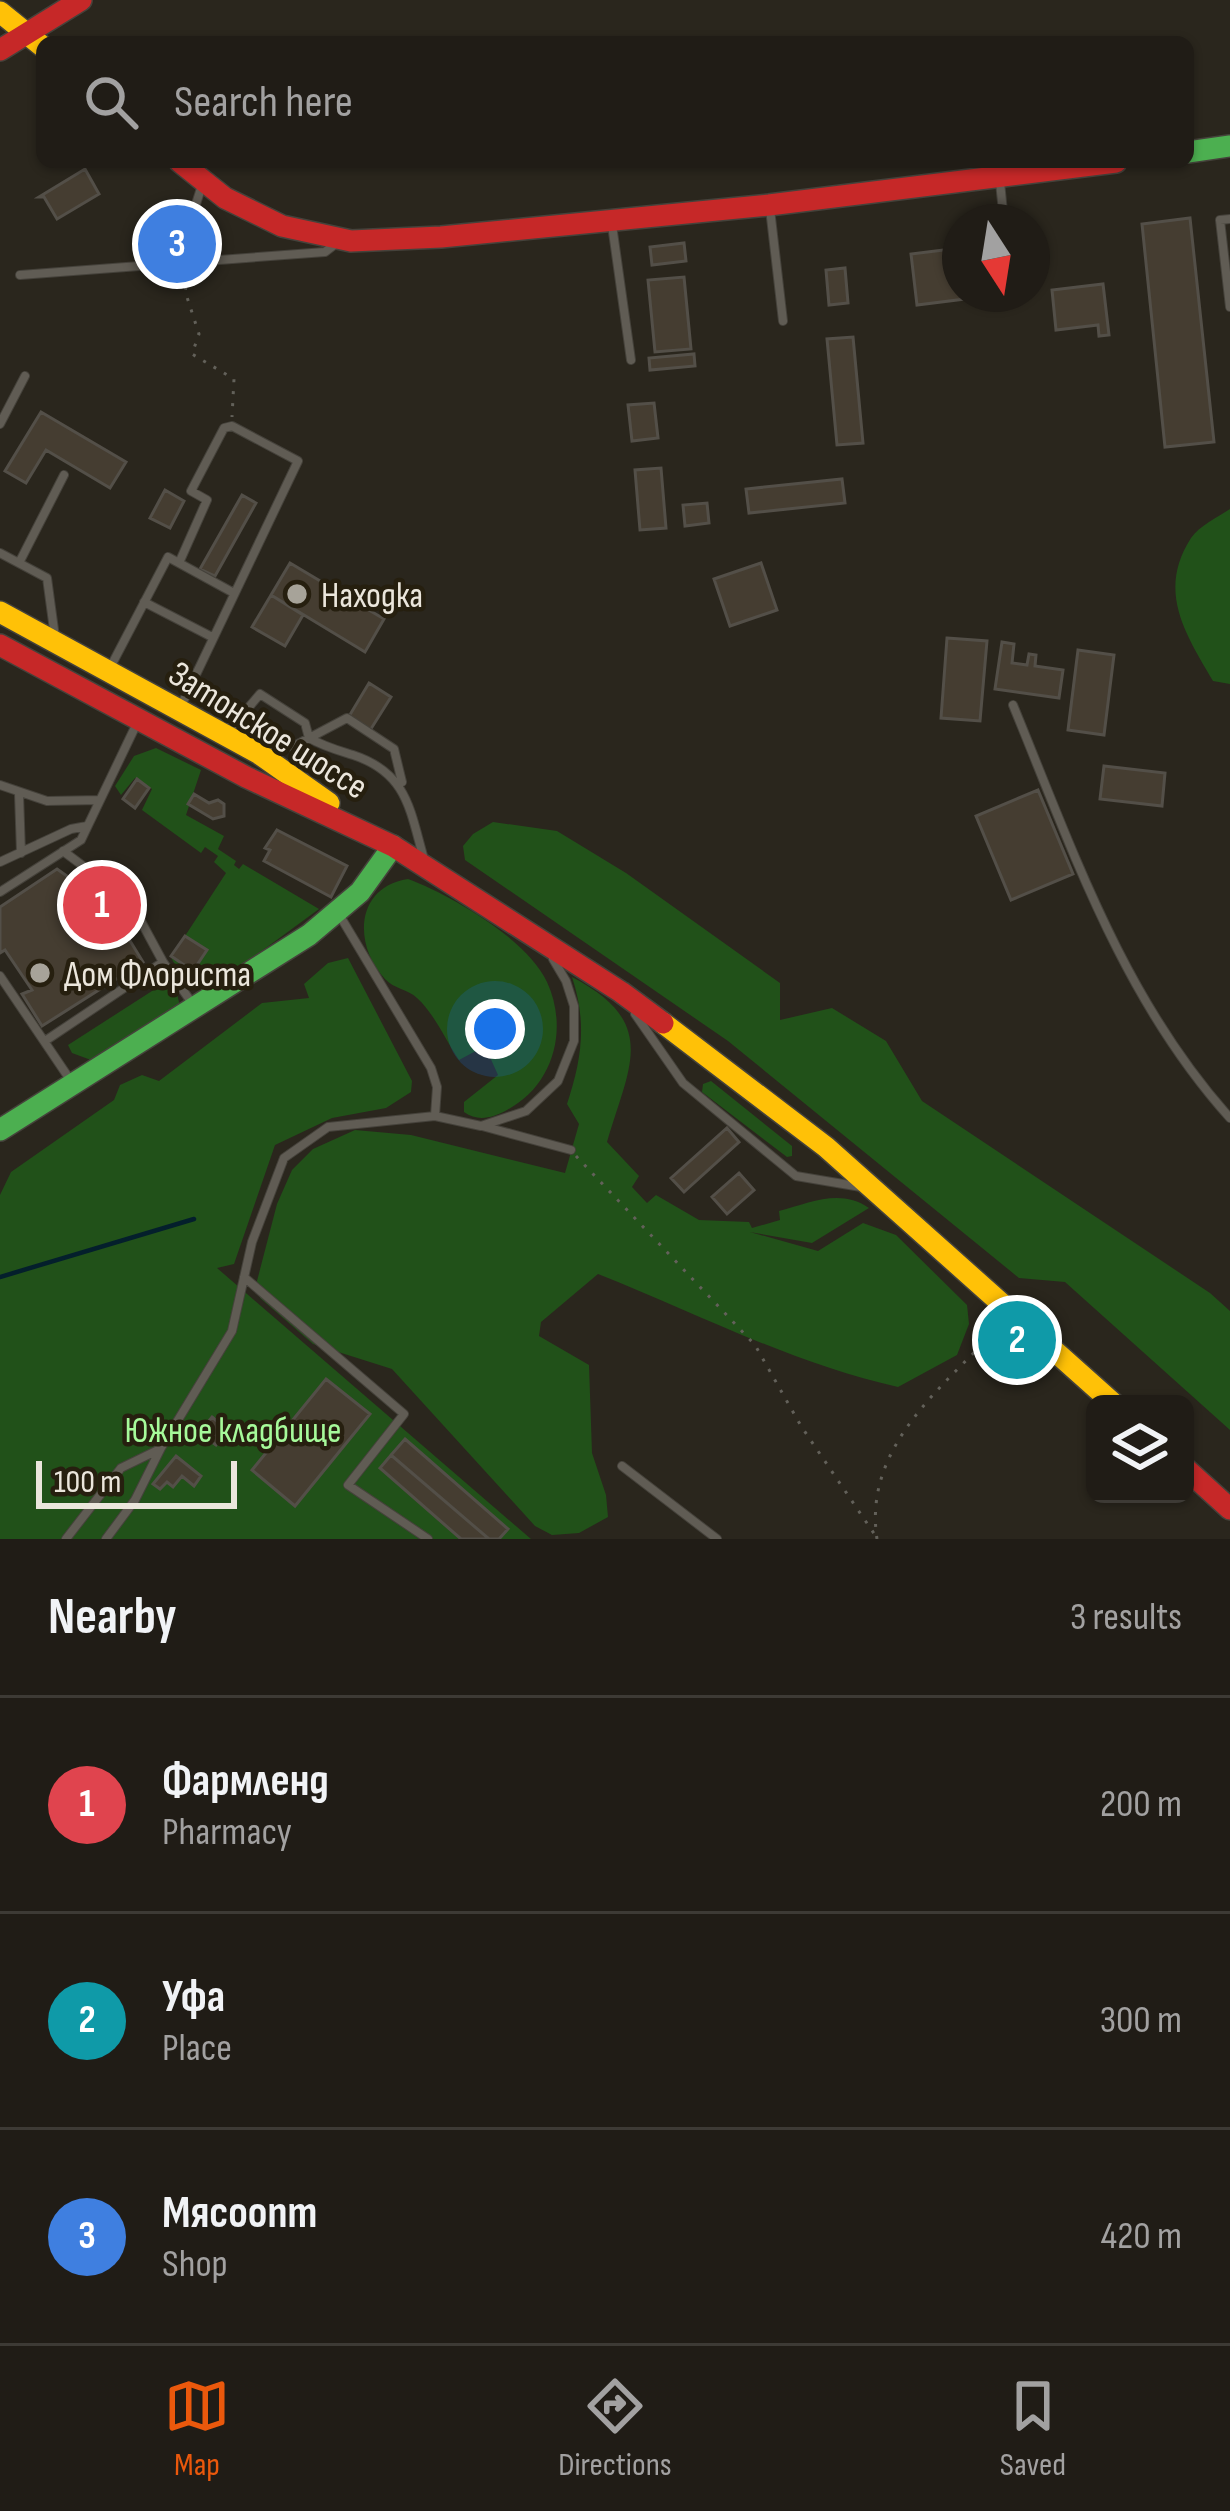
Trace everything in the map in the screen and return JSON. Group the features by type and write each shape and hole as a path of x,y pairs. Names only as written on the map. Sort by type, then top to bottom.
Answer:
{"main road":[{"path":"38,36 80,0"},
{"path":"0,12 35,39"},
{"path":"0,50 35,39"},
{"path":"1194,151 1230,146"},
{"path":"188,168 225,198 282,226 341,241 441,237 769,205 1072,168"},
{"name":"Затонское шоссе","path":"0,612 259,753 386,842"},
{"name":"Затонское шоссе","path":"0,645 246,777 386,842"},
{"path":"0,1130 338,914 370,879 386,842 537,934 782,1112 1104,1395"},
{"path":"1194,1476 1230,1509"}],"lane":[{"path":"1000,178 1002,204"},
{"path":"195,261 196,204 204,181"},
{"path":"769,205 783,321"},
{"path":"1230,219 1220,220 1230,308"},
{"path":"612,220 631,360"},
{"path":"20,275 326,252 341,241"},
{"path":"0,424 25,376"},
{"path":"179,563 207,500 191,491 224,428 232,426 298,461 179,709"},
{"path":"19,563 64,475"},
{"path":"0,553 46,578 56,642"},
{"path":"109,671 168,557 232,592"},
{"path":"144,602 212,637"},
{"path":"226,735 260,694 305,723 309,738 332,752 356,756 395,778 404,789"},
{"path":"1013,705 1111,944 1196,1078 1230,1118"},
{"path":"259,753 309,738 347,718 394,749 426,866"},
{"path":"0,892 81,840 139,720"},
{"path":"0,785 47,801 100,800"},
{"path":"19,794 21,853"},
{"path":"0,862 71,829 88,826"},
{"path":"63,851 130,901 163,962 196,1009"},
{"path":"338,914 431,1068 435,1116"},
{"path":"481,1126 526,1112 544,1097 558,1081 574,1041 574,1006 566,981 537,934"},
{"path":"45,1041 163,962"},
{"path":"0,976 74,1084"},
{"path":"621,992 683,1083 796,1176 873,1188"},
{"path":"106,1539 135,1501 161,1448 232,1331 252,1241 284,1158 328,1127 435,1116 571,1150"},
{"path":"244,1277 404,1414 348,1485 428,1539"},
{"path":"67,1539 121,1468 161,1448"},
{"path":"622,1466 717,1539"}],"path":[{"path":"195,261 185,291 199,334 192,354 234,379 232,426"},
{"path":"571,1150 755,1345 801,1426 876,1537"},
{"path":"876,1537 880,1495 892,1450 918,1408 1009,1309"}],"green space":[{"path":"1230,509 1230,684 1213,681 1193,646 1179,611 1176,576 1191,538"},
{"path":"156,748 201,770 186,815 224,836 218,849 236,861 234,865 239,869 243,864 319,909 206,992 191,989 171,958 193,971 207,951 185,936 226,873 214,862 218,856 205,847 201,853 142,810 152,789 135,778 121,795 115,786 134,756"},
{"path":"493,822 557,831 626,873 780,983 780,1020 832,1008 886,1041 922,1101 1210,1293 1230,1311 1230,1430 1065,1282 1019,1278 728,1041 465,860 463,846"},
{"path":"408,879 466,907 506,935 547,982 556,1037 546,1072 523,1100 496,1115 480,1118 464,1112 464,1102 498,1075 485,1046 459,1060 423,1004 385,979 368,950 364,935 369,905 390,884"},
{"name":"Южное кладбище","path":"348,958 412,1081 411,1092 386,1108 332,1118 275,1145 234,1264 217,1268 531,1539 0,1539 0,1195 11,1172 114,1100 120,1085 142,1075 159,1081 262,1003 309,998 304,984 328,963"},
{"path":"572,977 600,994 628,1029 629,1069 607,1142 639,1176 632,1187 647,1203 656,1195 699,1220 749,1222 752,1228 780,1220 779,1211 813,1201 858,1202 869,1208 812,1243 750,1232 818,1251 863,1223 896,1235 967,1305 969,1324 957,1355 898,1387 783,1351 598,1274 541,1322 539,1336 589,1365 592,1453 608,1517 579,1533 552,1535 535,1526 392,1369 313,1344 260,1298 257,1281 277,1204 292,1170 313,1149 355,1130 411,1135 565,1173 579,1124 567,1104 581,1040"},
{"path":"166,982 176,990 180,1006 91,1060 72,1053 68,1045"},
{"path":"711,1081 792,1146 792,1156 787,1157 702,1092 703,1084"}],"building":[{"path":"85,169 99,194 57,219 44,197 39,197"},
{"path":"1190,218 1214,442 1165,447 1142,224"},
{"path":"184,232 193,238 194,249 163,253 160,235"},
{"path":"684,243 686,261 652,265 650,247"},
{"path":"942,250 942,302 917,305 911,254"},
{"path":"845,268 848,303 829,305 826,270"},
{"path":"684,277 691,349 655,352 648,280"},
{"path":"1103,284 1109,335 1099,336 1098,325 1056,330 1052,290"},
{"path":"853,337 863,443 837,445 827,339"},
{"path":"694,354 695,366 650,370 649,358"},
{"path":"654,403 658,438 632,441 628,405"},
{"path":"41,412 126,462 110,488 46,450 26,483 5,471"},
{"path":"661,468 666,528 640,530 635,470"},
{"path":"842,479 845,503 749,513 746,489"},
{"path":"165,490 184,501 170,528 150,518"},
{"path":"242,495 256,503 215,576 200,569"},
{"path":"707,503 709,523 685,526 683,505"},
{"path":"290,563 384,619 365,652 271,595"},
{"path":"761,563 777,610 730,626 714,579"},
{"path":"271,595 303,615 285,646 252,627"},
{"path":"947,638 987,641 980,721 941,718"},
{"path":"1002,642 1014,644 1012,663 1027,665 1029,654 1036,655 1035,666 1063,670 1059,698 995,689"},
{"path":"1078,650 1114,655 1104,735 1068,730"},
{"path":"369,683 391,697 369,732 348,718"},
{"path":"1104,766 1165,773 1162,806 1100,799"},
{"path":"137,779 149,788 135,808 123,799"},
{"path":"1038,790 1073,874 1011,900 976,816"},
{"path":"194,794 209,803 224,804 224,816 213,819 188,804"},
{"path":"277,830 347,866 331,897 264,861 270,850 265,848"},
{"path":"57,869 108,905 143,962 42,1026 22,994 32,990 5,950 0,953 0,907"},
{"path":"185,936 207,950 193,971 171,956"},
{"path":"727,1128 739,1142 684,1192 671,1178"},
{"path":"739,1173 754,1190 727,1214 712,1197"},
{"path":"326,1379 370,1414 295,1506 252,1470"},
{"path":"212,1417 228,1430 216,1445 199,1433"},
{"path":"405,1439 508,1529 499,1539 489,1539 391,1455"},
{"path":"391,1455 489,1539 461,1539 380,1468"},
{"path":"176,1456 201,1476 194,1486 182,1476 173,1487 167,1482 160,1489 153,1484"}],"waterway":[{"path":"0,1277 194,1219"}],"traffic: fast":[{"path":"1194,151 1230,146"},
{"path":"0,1130 309,935 360,892 393,846"}],"traffic: slow":[{"path":"0,12 36,41"},
{"path":"0,612 258,753 329,803"},
{"path":"663,1023 826,1147 1104,1395"}],"traffic: jam":[{"path":"0,50 81,0"},
{"path":"188,168 225,198 282,226 351,241 441,237 769,205 1068,168"},
{"path":"0,645 246,777 393,846 663,1023"},
{"path":"1194,1476 1230,1509"}],"place":[{"name":"Мясоопт","path":"177,244"},
{"name":"Находка","path":"297,594"},
{"name":"Фармленд","path":"102,905"},
{"name":"Дом Флориста","path":"40,973"},
{"name":"Уфа","path":"1017,1340"}]}
